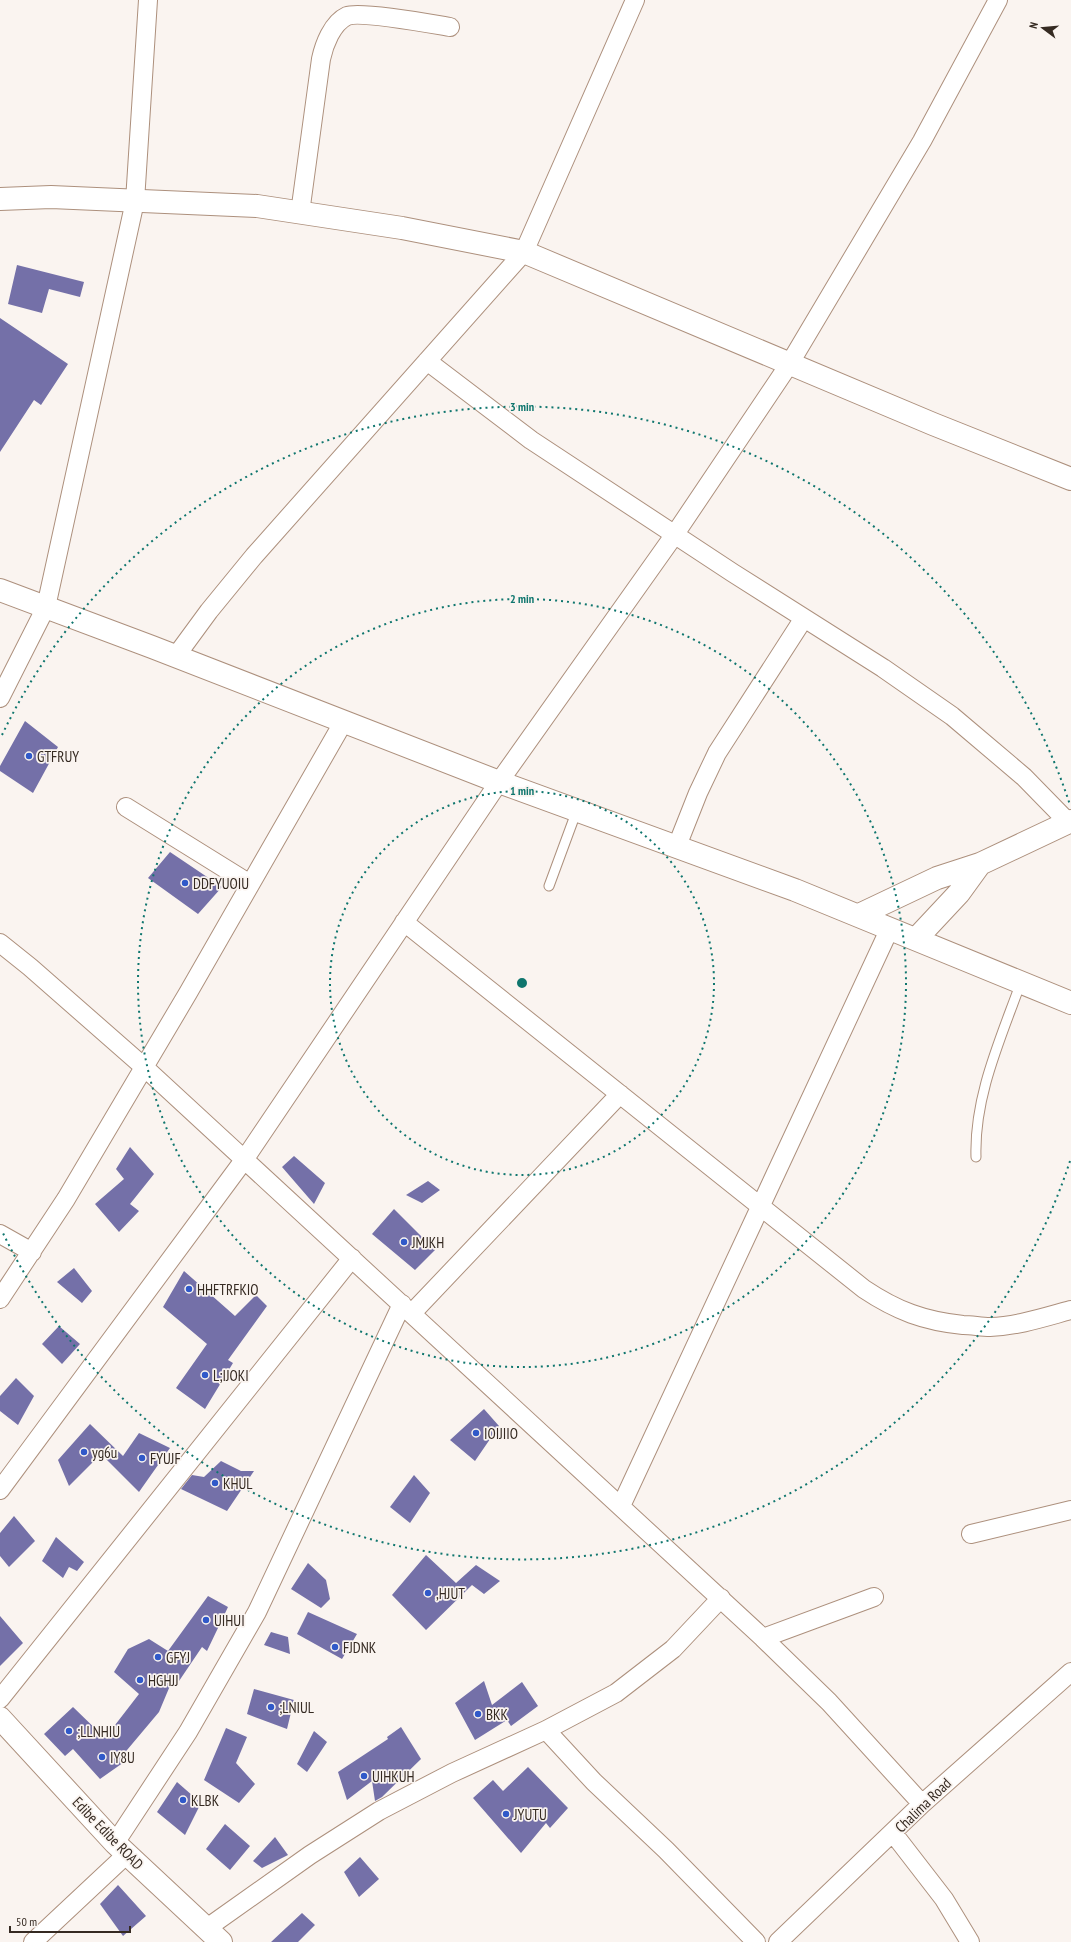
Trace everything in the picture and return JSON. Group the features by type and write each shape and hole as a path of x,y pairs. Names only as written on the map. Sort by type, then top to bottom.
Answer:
{"street":[{"path":"0,698 46,607 135,201 148,0"},
{"path":"176,656 209,611 254,556 524,252 635,0"},
{"path":"0,1490 244,1160 499,782 675,534 790,363 922,141 998,0"},
{"path":"300,212 321,59 325,42 334,27 347,16 364,15 450,27"},
{"path":"0,200 51,197 257,206 402,228 524,252 933,424 1071,479"},
{"path":"427,361 531,440 883,668 952,716 1024,778 1069,822 980,864 937,878 859,915"},
{"path":"0,590 176,656 499,782 677,846 859,915 1071,1003"},
{"path":"677,846 698,793 717,753 804,618"},
{"path":"0,1299 66,1199 344,721"},
{"path":"126,807 250,884"},
{"path":"916,939 958,893 980,864"},
{"path":"404,922 864,1289 885,1303 913,1316 942,1323 989,1327 1014,1324 1071,1310"},
{"path":"621,1506 890,928"},
{"path":"0,943 30,967 144,1067 721,1598 829,1702 922,1804"},
{"path":"33,1942 121,1849 257,1612 407,1309 620,1094"},
{"path":"0,1234 32,1252"},
{"path":"0,1699 352,1258"},
{"path":"971,1534 1071,1510"},
{"path":"763,1638 874,1597"},
{"path":"214,1935 310,1855 379,1811 452,1773 546,1730 616,1693 644,1673 673,1649 721,1598"},
{"name":"Chalima Road","path":"778,1942 922,1804 1071,1672"},
{"name":"Edibe Edibe ROAD","path":"0,1718 121,1849 214,1935"},
{"path":"546,1730 594,1782 666,1850 756,1942"},
{"path":"893,1833 944,1899 970,1942"}],"lane":[{"path":"549,886 577,810"},
{"path":"976,1157 978,1120 986,1085 1000,1038 1021,982"}],"building":[{"path":"17,265 84,282 80,297 49,289 42,313 8,304"},
{"path":"0,318 68,364 41,405 34,400 0,452"},
{"name":"GTFRUY","path":"25,721 58,747 33,793 0,771 0,766"},
{"name":"DDFYUOIU","path":"170,852 222,887 198,914 148,878"},
{"path":"130,1147 154,1174 130,1204 139,1211 119,1232 95,1204 124,1179 116,1169"},
{"path":"294,1156 325,1183 314,1204 282,1167"},
{"path":"428,1181 440,1190 422,1203 406,1195"},
{"name":"JMJKH","path":"394,1209 435,1250 415,1270 372,1234"},
{"path":"74,1268 92,1291 82,1303 57,1282"},
{"path":"184,1271 235,1316 256,1295 267,1306 228,1360 233,1363 205,1409 176,1388 207,1344 163,1307"},
{"path":"59,1326 80,1344 62,1364 42,1344"},
{"path":"16,1378 34,1396 18,1425 0,1411 0,1396"},
{"name":"IOIJIIO","path":"484,1409 499,1426 475,1461 450,1440"},
{"path":"90,1424 123,1456 139,1433 170,1448 139,1492 101,1454 69,1486 58,1460"},
{"name":"KHUL","path":"221,1461 241,1471 254,1471 227,1511 181,1489 192,1475 204,1477"},
{"path":"414,1475 430,1493 410,1523 390,1507"},
{"path":"14,1516 35,1541 9,1567 0,1556 0,1533"},
{"path":"56,1537 84,1562 77,1571 69,1567 63,1578 42,1561"},
{"name":",HJUT","path":"426,1555 456,1583 476,1565 500,1581 484,1594 472,1585 426,1630 392,1595"},
{"path":"308,1563 326,1580 330,1599 321,1608 291,1589"},
{"path":"208,1596 228,1607 207,1651 202,1647 177,1684 172,1681 159,1712 122,1756 127,1760 100,1779 73,1749 65,1756 44,1734 73,1707 105,1738 139,1694 114,1672 128,1649 149,1639 168,1651"},
{"name":"FJDNK","path":"308,1612 357,1634 342,1659 297,1634"},
{"path":"0,1616 23,1643 0,1666"},
{"path":"271,1632 288,1637 290,1654 264,1645"},
{"path":"484,1681 492,1705 522,1682 538,1706 511,1726 507,1720 475,1740 455,1703"},
{"name":";LNIUL","path":"254,1689 294,1700 287,1729 247,1714"},
{"path":"401,1727 421,1759 382,1797 375,1801 372,1781 347,1800 338,1772 388,1739 387,1737"},
{"path":"226,1728 247,1737 236,1763 255,1784 239,1803 204,1780"},
{"path":"314,1731 327,1742 307,1772 297,1764"},
{"path":"528,1767 568,1808 550,1828 546,1823 521,1853 473,1798 493,1780 503,1791"},
{"name":"KLBK","path":"177,1782 201,1803 185,1835 157,1812"},
{"path":"225,1824 250,1846 230,1870 206,1849"},
{"path":"275,1837 288,1855 262,1868 253,1861"},
{"path":"360,1857 379,1879 359,1897 344,1872"},
{"path":"118,1885 146,1916 123,1936 100,1904"},
{"path":"302,1913 315,1925 298,1942 271,1942"}],"place":[{"name":"GTFRUY","path":"29,756"},
{"name":"DDFYUOIU","path":"185,883"},
{"name":"JMJKH","path":"404,1242"},
{"name":"HHFTRFKIO","path":"189,1289"},
{"name":"L;IJOKI","path":"205,1375"},
{"name":"IOIJIIO","path":"476,1433"},
{"name":"yg6u","path":"84,1452"},
{"name":"FYUJF","path":"142,1458"},
{"name":"KHUL","path":"215,1483"},
{"name":",HJUT","path":"428,1593"},
{"name":"UIHUI","path":"206,1620"},
{"name":"FJDNK","path":"335,1647"},
{"name":"GFYJ","path":"158,1657"},
{"name":"HGHJJ","path":"140,1680"},
{"name":";LNIUL","path":"271,1707"},
{"name":"BKK","path":"478,1714"},
{"name":";LLNHIU","path":"69,1731"},
{"name":"IY8U","path":"102,1757"},
{"name":"UIHKUH","path":"364,1776"},
{"name":"KLBK","path":"183,1800"},
{"name":"JYUTU","path":"506,1814"}]}
